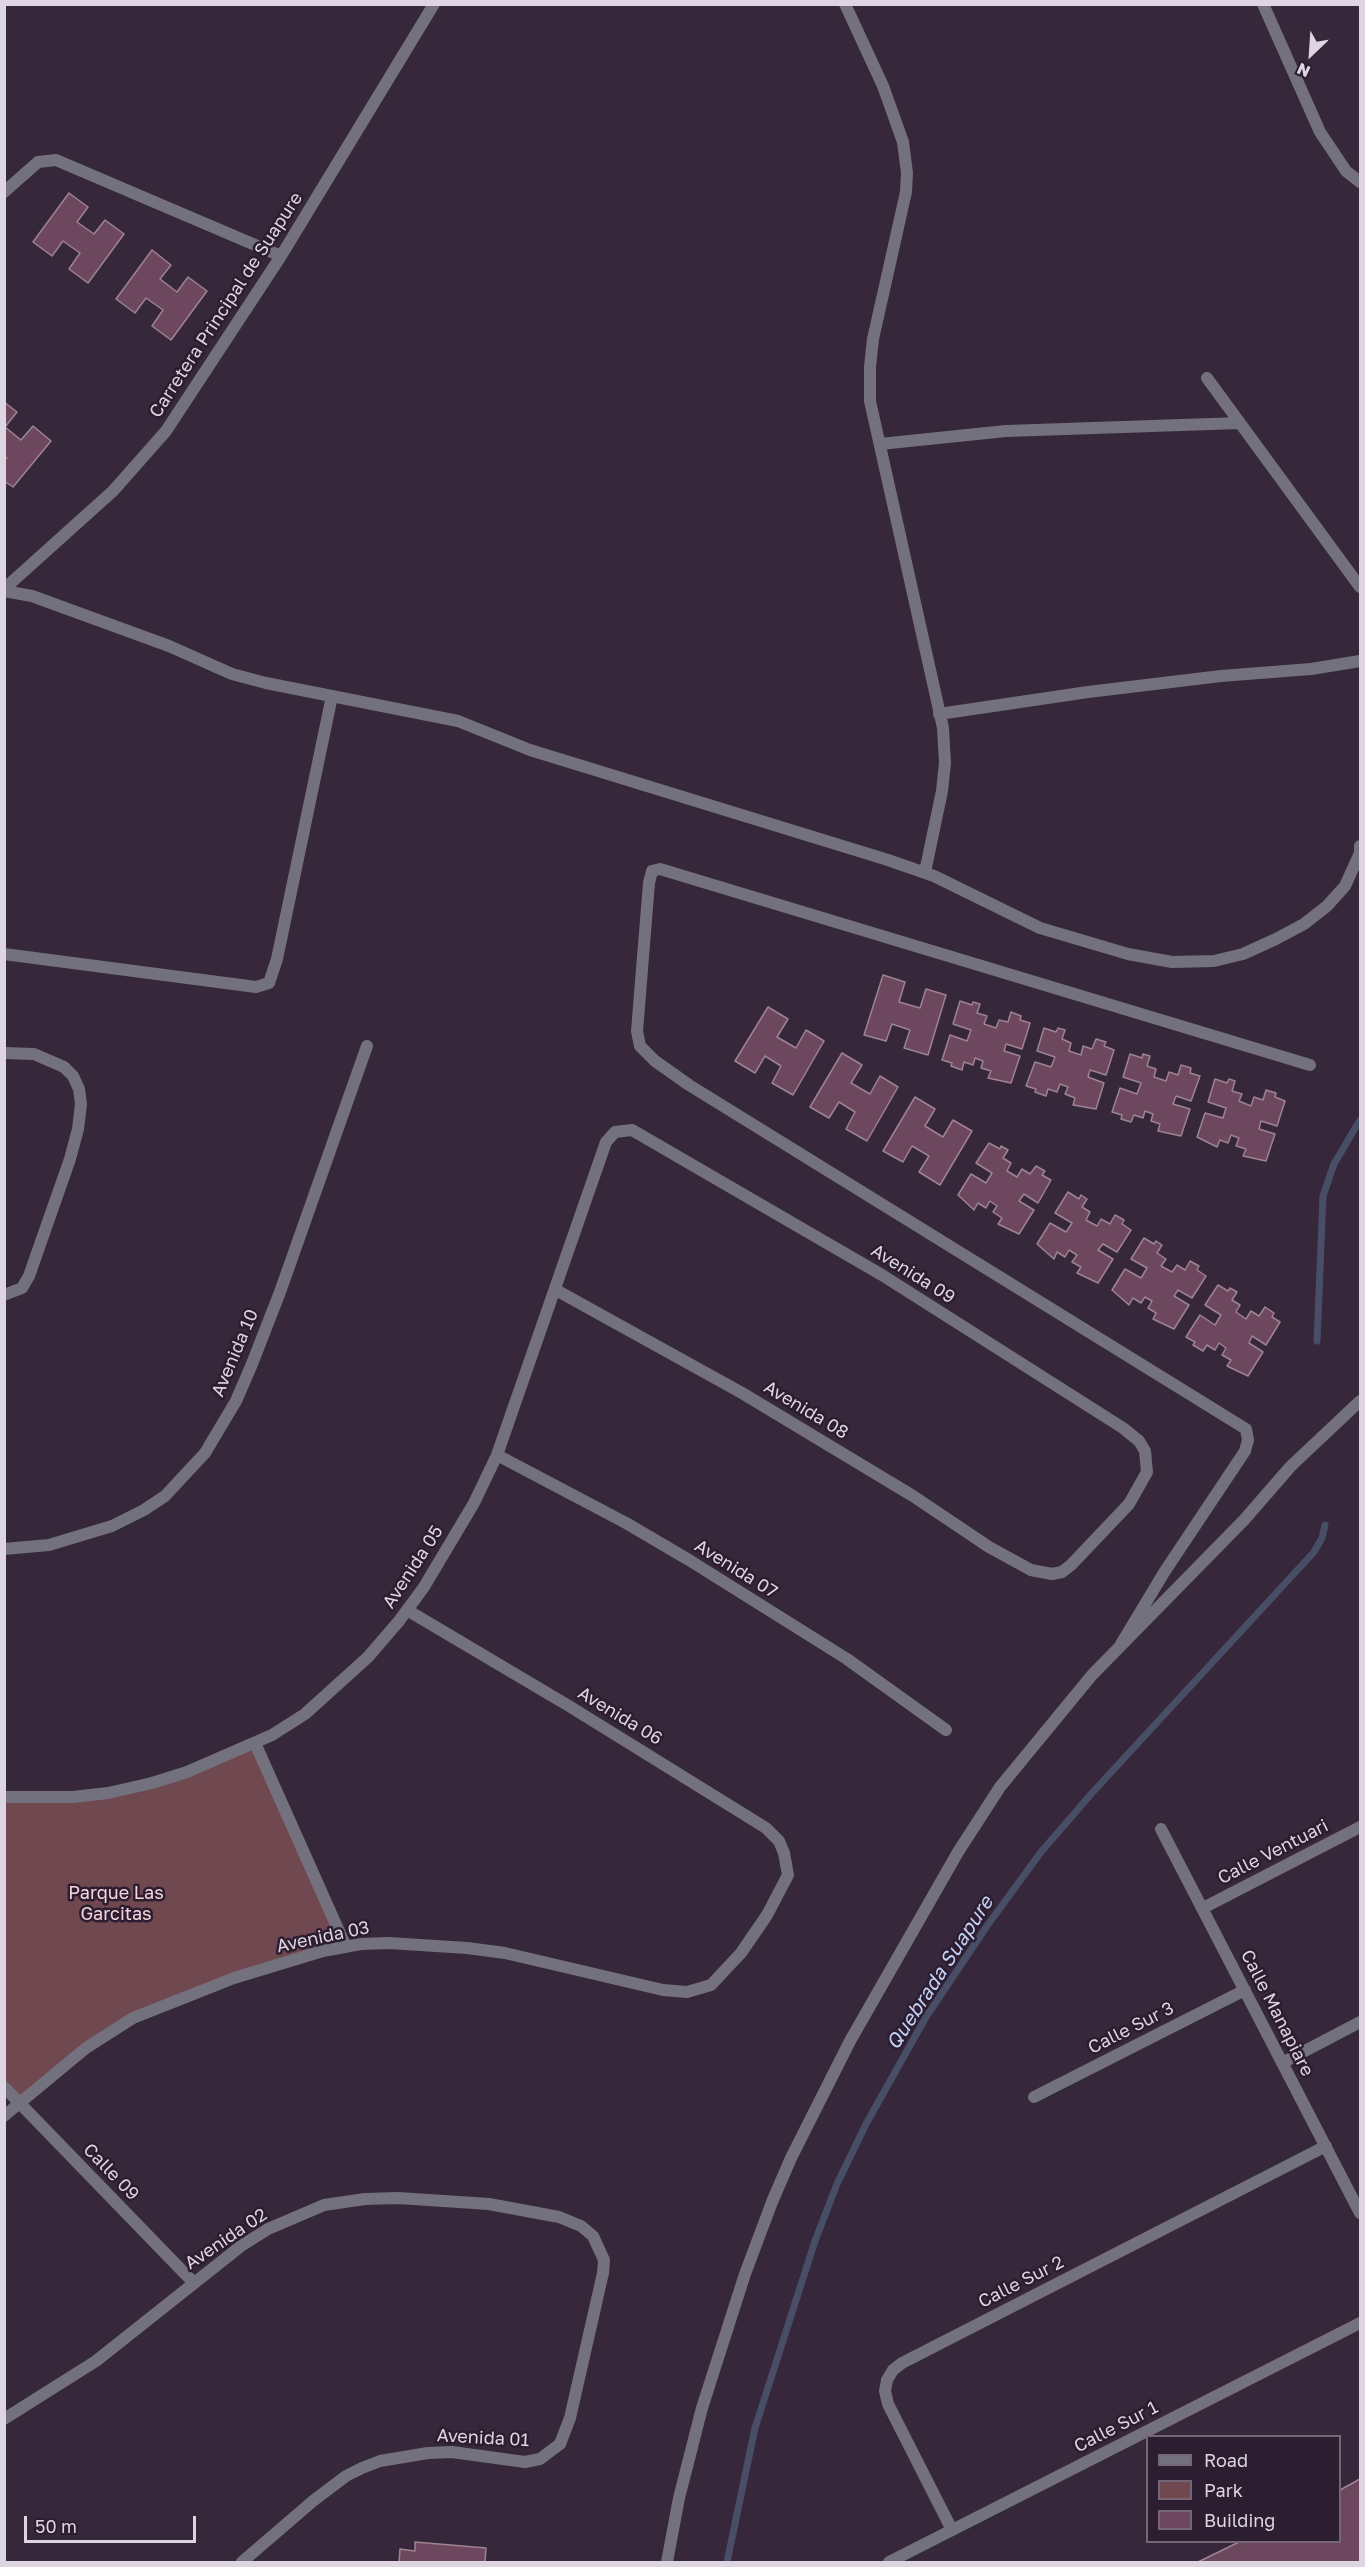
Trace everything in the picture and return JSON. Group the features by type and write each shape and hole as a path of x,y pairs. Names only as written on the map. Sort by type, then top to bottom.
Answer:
{"street":[{"name":"Carretera Principal de Suapure","path":"4,590 113,491 140,462 194,391 281,256 434,4"},
{"path":"845,4 883,86 903,142 907,173 906,192 880,304 870,367 870,401 939,714 945,763 942,791 925,872"},
{"path":"1263,4 1320,132 1346,171 1360,182"},
{"path":"4,192 38,162 56,160 281,256"},
{"path":"1207,378 1360,587"},
{"path":"879,444 1006,431 1240,423"},
{"path":"4,590 32,596 169,646 232,674 458,721 530,750 925,872 1010,915 1071,939 1128,954 1172,962 1214,961 1243,954 1304,924 1327,906 1345,886 1360,853 1360,846"},
{"path":"939,714 1088,692 1221,676 1311,669 1360,661"},
{"path":"4,954 256,987 269,983 277,959 332,696"},
{"path":"1121,1644 1165,1571 1245,1451 1248,1440 1246,1430 699,1092 655,1061 640,1046 637,1031 652,871 660,869 1310,1065"},
{"name":"Avenida 10","path":"4,1549 49,1545 112,1526 165,1496 205,1453 236,1401 252,1364 368,1046"},
{"path":"4,1053 34,1054 64,1067 73,1077 79,1089 81,1104 78,1129 70,1160 29,1276 22,1288 4,1295"},
{"name":"Avenida 05","path":"4,1797 73,1797 152,1784 255,1743 305,1714 369,1657 407,1610 452,1543 497,1455 606,1142 615,1132 632,1130"},
{"name":"Avenida 09","path":"632,1130 882,1275 1123,1428 1139,1441 1145,1451 1147,1472 1129,1504 1106,1531 1062,1572 1052,1574 1031,1570"},
{"name":"Avenida 08","path":"556,1290 742,1393 913,1496 989,1547 1031,1570"},
{"path":"667,2562 679,2498 723,2338 759,2234 791,2158 885,1977 981,1814 1045,1730 1121,1644 1244,1520 1298,1459 1360,1401"},
{"name":"Avenida 07","path":"497,1455 607,1513 689,1560 847,1659 946,1730"},
{"name":"Avenida 06","path":"407,1610 569,1706 766,1828 778,1841 784,1853 788,1875 767,1915 741,1953 719,1979"},
{"path":"255,1743 346,1947"},
{"name":"Calle Ventuari","path":"1203,1908 1360,1827"},
{"name":"Calle Manapiare","path":"1161,1828 1360,2213"},
{"name":"Avenida 03","path":"4,2116 86,2048 133,2018 234,1978 323,1951 389,1943 467,1948 505,1953 663,1990 687,1992 711,1986 719,1979"},
{"name":"Calle Sur 3","path":"1034,2097 1245,1990"},
{"path":"1282,2063 1360,2022"},
{"name":"Calle 09","path":"4,2087 193,2282"},
{"name":"Calle Sur 2","path":"952,2530 888,2404 885,2391 892,2370 1326,2146"},
{"name":"Avenida 02","path":"4,2419 96,2361 193,2282 268,2229 324,2205 365,2199 445,2200 489,2204 559,2217 581,2226 593,2235 601,2250 604,2260 603,2273 566,2433"},
{"name":"Calle Sur 1","path":"888,2562 1360,2322"},
{"name":"Avenida 01","path":"242,2562 313,2501 346,2476 362,2468 402,2456 453,2452 525,2462 540,2459 551,2452 560,2444 566,2433"}],"green space":[{"name":"Parque Las Garcitas","path":"255,1743 346,1947 323,1951 133,2018 20,2103 5,2087 5,1797 108,1793"}],"building":[{"path":"69,193 88,207 77,222 94,234 105,220 124,234 88,283 69,269 80,253 63,241 52,256 33,242"},
{"path":"152,250 171,265 160,279 177,292 188,277 207,291 171,340 152,326 163,310 146,298 135,313 116,299"},
{"path":"4,402 17,412 5,427 21,440 33,426 51,441 13,487 4,481 4,460 7,458 4,456"},
{"path":"883,975 905,982 899,1002 920,1008 926,989 946,995 928,1055 904,1048 910,1030 892,1024 886,1041 864,1035"},
{"path":"960,1001 972,1005 973,1002 980,1004 977,1013 987,1016 984,1024 996,1028 999,1020 1008,1022 1011,1012 1021,1016 1020,1020 1030,1023 1022,1049 1006,1044 1004,1051 1020,1056 1011,1083 988,1078 991,1071 981,1068 983,1061 975,1058 973,1065 964,1062 962,1070 942,1060 950,1035 967,1041 971,1030 953,1024"},
{"path":"768,1007 788,1019 777,1037 796,1048 806,1030 824,1041 793,1095 772,1083 781,1066 765,1056 755,1073 735,1061"},
{"path":"1044,1028 1056,1032 1058,1028 1065,1030 1062,1039 1071,1043 1069,1051 1081,1055 1083,1046 1092,1049 1096,1039 1106,1042 1104,1046 1114,1050 1106,1075 1090,1070 1088,1077 1104,1083 1096,1109 1073,1105 1075,1098 1065,1094 1068,1087 1060,1084 1057,1092 1048,1089 1046,1096 1026,1086 1035,1062 1051,1067 1055,1057 1037,1051"},
{"path":"842,1053 862,1065 851,1083 870,1094 880,1076 898,1087 867,1141 846,1129 855,1112 839,1102 829,1118 810,1107"},
{"path":"1130,1054 1142,1058 1143,1054 1150,1056 1147,1066 1156,1069 1154,1077 1166,1081 1169,1072 1178,1075 1181,1065 1191,1068 1190,1073 1200,1076 1191,1101 1176,1096 1173,1104 1190,1109 1181,1136 1158,1131 1160,1124 1151,1121 1153,1114 1145,1111 1143,1118 1134,1115 1131,1122 1121,1119 1122,1115 1112,1112 1120,1088 1137,1094 1141,1083 1123,1077"},
{"path":"1215,1079 1227,1083 1229,1079 1235,1081 1232,1091 1242,1094 1239,1101 1251,1106 1254,1097 1263,1100 1266,1090 1276,1093 1275,1097 1285,1101 1277,1126 1261,1121 1259,1129 1275,1134 1266,1161 1243,1156 1246,1149 1236,1146 1239,1138 1231,1135 1228,1143 1220,1140 1217,1147 1197,1137 1205,1113 1223,1118 1226,1108 1208,1102"},
{"path":"915,1097 935,1109 925,1126 943,1137 953,1120 972,1131 940,1185 919,1172 929,1156 912,1146 903,1162 883,1151"},
{"path":"989,1143 1000,1149 1001,1146 1008,1150 1003,1158 1011,1163 1007,1171 1017,1177 1022,1169 1030,1174 1036,1166 1045,1171 1042,1175 1051,1180 1038,1203 1024,1194 1019,1201 1034,1210 1019,1234 998,1224 1002,1218 993,1212 997,1206 990,1201 986,1208 978,1203 974,1210 958,1195 971,1174 986,1183 992,1173 976,1163"},
{"path":"1068,1192 1079,1199 1081,1195 1087,1199 1082,1207 1090,1212 1086,1220 1097,1226 1101,1219 1110,1224 1115,1215 1124,1220 1122,1224 1131,1230 1117,1252 1103,1244 1098,1250 1113,1259 1098,1283 1077,1273 1081,1267 1072,1262 1077,1255 1069,1250 1065,1257 1057,1252 1054,1259 1037,1244 1050,1223 1066,1232 1072,1223 1055,1213"},
{"path":"1144,1238 1154,1244 1156,1241 1162,1245 1157,1253 1166,1259 1161,1266 1172,1272 1177,1265 1185,1270 1190,1261 1199,1266 1197,1270 1206,1276 1192,1298 1178,1290 1174,1296 1189,1305 1174,1329 1153,1319 1156,1313 1148,1308 1152,1301 1145,1297 1141,1303 1133,1298 1129,1305 1112,1290 1125,1269 1141,1278 1147,1268 1131,1259"},
{"path":"1218,1285 1228,1291 1230,1288 1237,1292 1232,1300 1240,1305 1236,1312 1246,1319 1251,1311 1259,1316 1265,1307 1274,1313 1272,1317 1280,1322 1266,1345 1252,1336 1249,1343 1263,1352 1248,1376 1227,1366 1231,1360 1222,1355 1226,1348 1219,1343 1215,1350 1207,1345 1203,1351 1193,1345 1195,1342 1186,1337 1200,1315 1215,1325 1221,1315 1205,1305"},
{"path":"1360,2479 1360,2562 1198,2562 1237,2543 1341,2543 1341,2489"},
{"path":"415,2542 486,2548 485,2562 399,2562 400,2549 415,2551"}],"waterway":[{"name":"Quebrada Suapure","path":"1317,1341 1323,1196 1334,1164 1360,1120"},
{"name":"Quebrada Suapure","path":"727,2562 755,2428 815,2241 837,2184 866,2124 926,2017 987,1926 1041,1852 1092,1793 1314,1552 1322,1538 1325,1525"}]}
